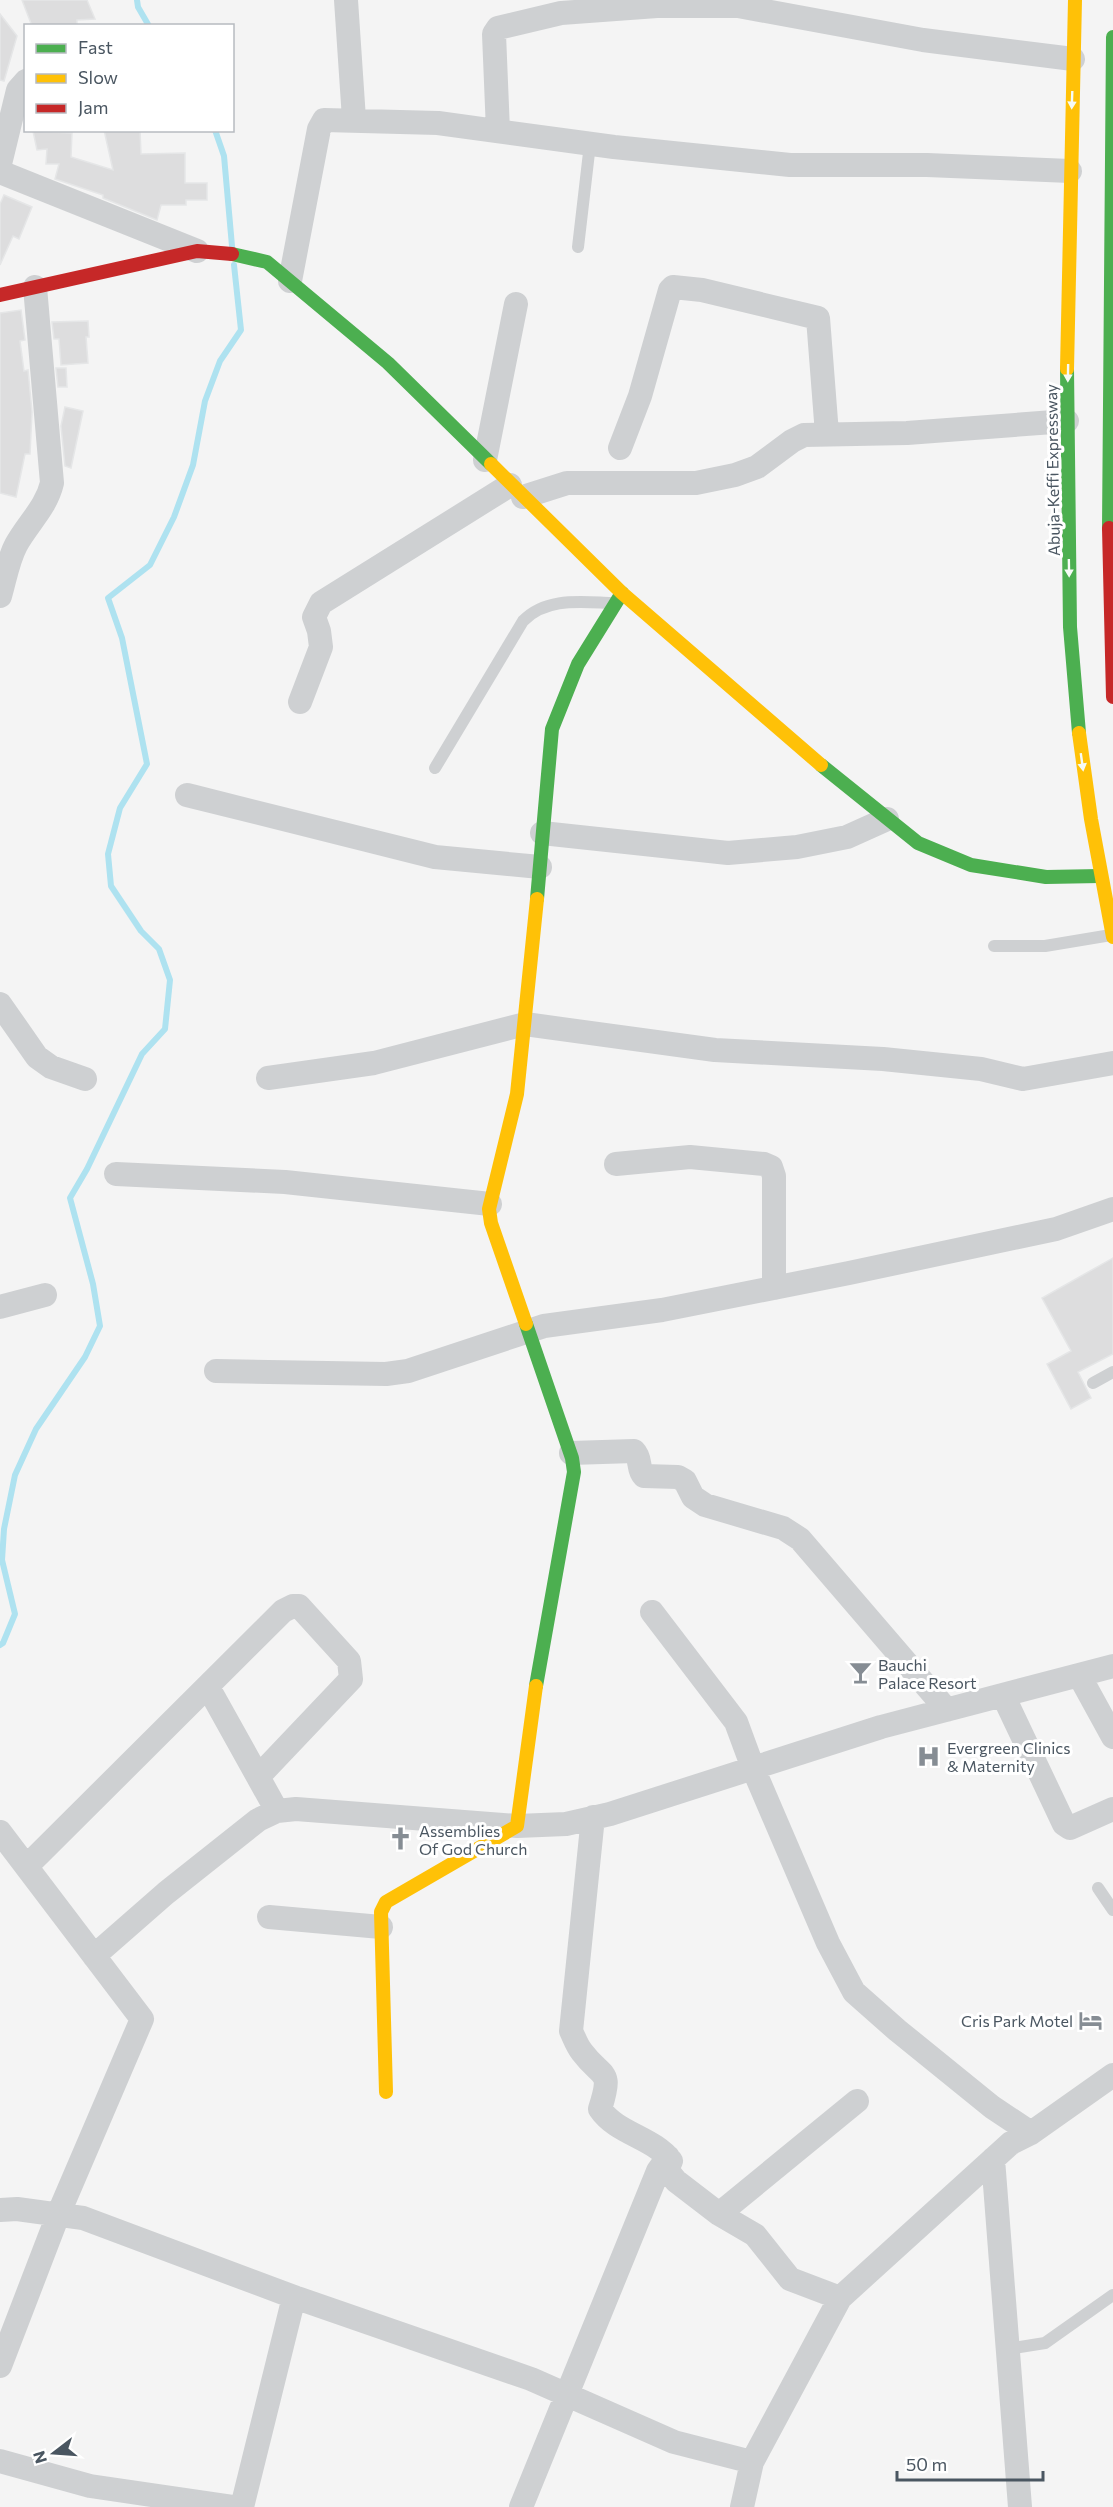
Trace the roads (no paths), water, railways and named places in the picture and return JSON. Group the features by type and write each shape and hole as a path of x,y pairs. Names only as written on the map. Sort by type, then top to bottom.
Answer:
{"main road":[{"name":"Abuja-Keffi Expressway","path":"1075,0 1067,421 1074,696 1087,798 1113,936"},
{"path":"1113,37 1110,454 1110,640 1113,697"},
{"path":"0,295 197,251 238,255 267,262 388,363 619,598 918,843 971,865 1046,877 1100,876"},
{"path":"386,2092 381,1912 386,1902 517,1826 539,1668 574,1472 571,1453 491,1223 490,1204 518,1094 552,729 578,664 619,598"}],"street":[{"path":"346,0 354,119"},
{"path":"498,131 494,34 498,28 561,13 657,6 738,6 923,40 1073,59"},
{"path":"0,164 18,90 24,83"},
{"path":"290,281 319,129 324,120 438,123 590,144 790,165 927,165 1070,171"},
{"path":"0,172 197,251"},
{"path":"0,596 16,546 49,496 52,483 35,287"},
{"path":"620,448 640,396 670,290 673,287 702,290 818,318 827,434"},
{"path":"485,460 516,304"},
{"path":"300,702 321,647 320,631 314,617 321,603 516,491 567,483 696,483 735,475 757,467 804,435 907,432 1067,421"},
{"path":"187,795 435,857 540,867"},
{"path":"542,833 728,853 797,847 847,837 887,819"},
{"path":"0,1004 37,1057 51,1067 85,1079"},
{"path":"268,1078 374,1063 525,1024 715,1050 883,1059 981,1069 1023,1078 1113,1063"},
{"path":"616,1164 690,1157 764,1164 771,1167 774,1176 774,1288"},
{"path":"116,1174 285,1182 490,1204"},
{"path":"216,1371 386,1374 408,1371 544,1326 662,1310 774,1288 1056,1229 1113,1209"},
{"path":"0,1307 45,1295"},
{"path":"571,1453 634,1451 639,1456 640,1472 644,1476 678,1477 685,1481 693,1497 705,1505 783,1527 792,1533 800,1539 947,1710"},
{"path":"27,1866 283,1611 299,1606 349,1661 351,1679 258,1777"},
{"path":"652,1612 736,1722 753,1768 828,1943 854,1992 992,2107 1031,2133"},
{"path":"94,1956 166,1893 258,1820 278,1811 296,1809 517,1826 566,1824 881,1727 1113,1665"},
{"path":"1079,1675 1113,1737"},
{"path":"208,1687 278,1811"},
{"path":"1003,1695 1064,1824 1070,1828 1113,1809"},
{"path":"593,1817 571,2031 582,2052 601,2070 606,2079 600,2109 607,2119 663,2151 671,2161 668,2170 676,2181 719,2214 755,2235 790,2279 840,2298"},
{"path":"0,1832 142,2019 58,2215 0,2366"},
{"path":"269,1917 381,1928"},
{"path":"742,2507 752,2462 840,2298 1011,2143 1109,2086"},
{"path":"719,2214 857,2101"},
{"path":"521,2507 658,2171 668,2157"},
{"path":"993,2159 1020,2507"},
{"path":"0,2210 17,2209 83,2218 294,2297 531,2379 674,2442 752,2462"},
{"path":"242,2507 294,2297"},
{"path":"0,2461 90,2486 234,2507"}],"lane":[{"path":"578,247 590,144"},
{"path":"435,768 523,621 532,612 549,605 570,601 619,598"},
{"path":"993,946 1045,946 1113,936"},
{"path":"1093,1383 1113,1372"},
{"path":"1098,1888 1113,1910"},
{"path":"1008,2349 1045,2343 1113,2295"}],"waterway":[{"path":"137,0 138,7 148,24"},
{"path":"216,132 224,156 232,246"},
{"path":"0,1645 3,1643 15,1614 2,1560 4,1529 15,1475 36,1429 85,1357 100,1326 93,1284 70,1198 87,1169 142,1054 165,1029 170,980 159,949 141,931 111,886 108,854 120,808 147,764 122,638 108,598 150,565 174,517 193,465 205,401 220,361 241,330 234,265"}],"place":[{"name":"Bauchi Palace Resort","path":"860,1673"},
{"name":"Evergreen Clinics & Maternity","path":"929,1756"},
{"name":"Assemblies Of God Church","path":"401,1839"},
{"name":"Cris Park Motel","path":"1091,2020"}]}
